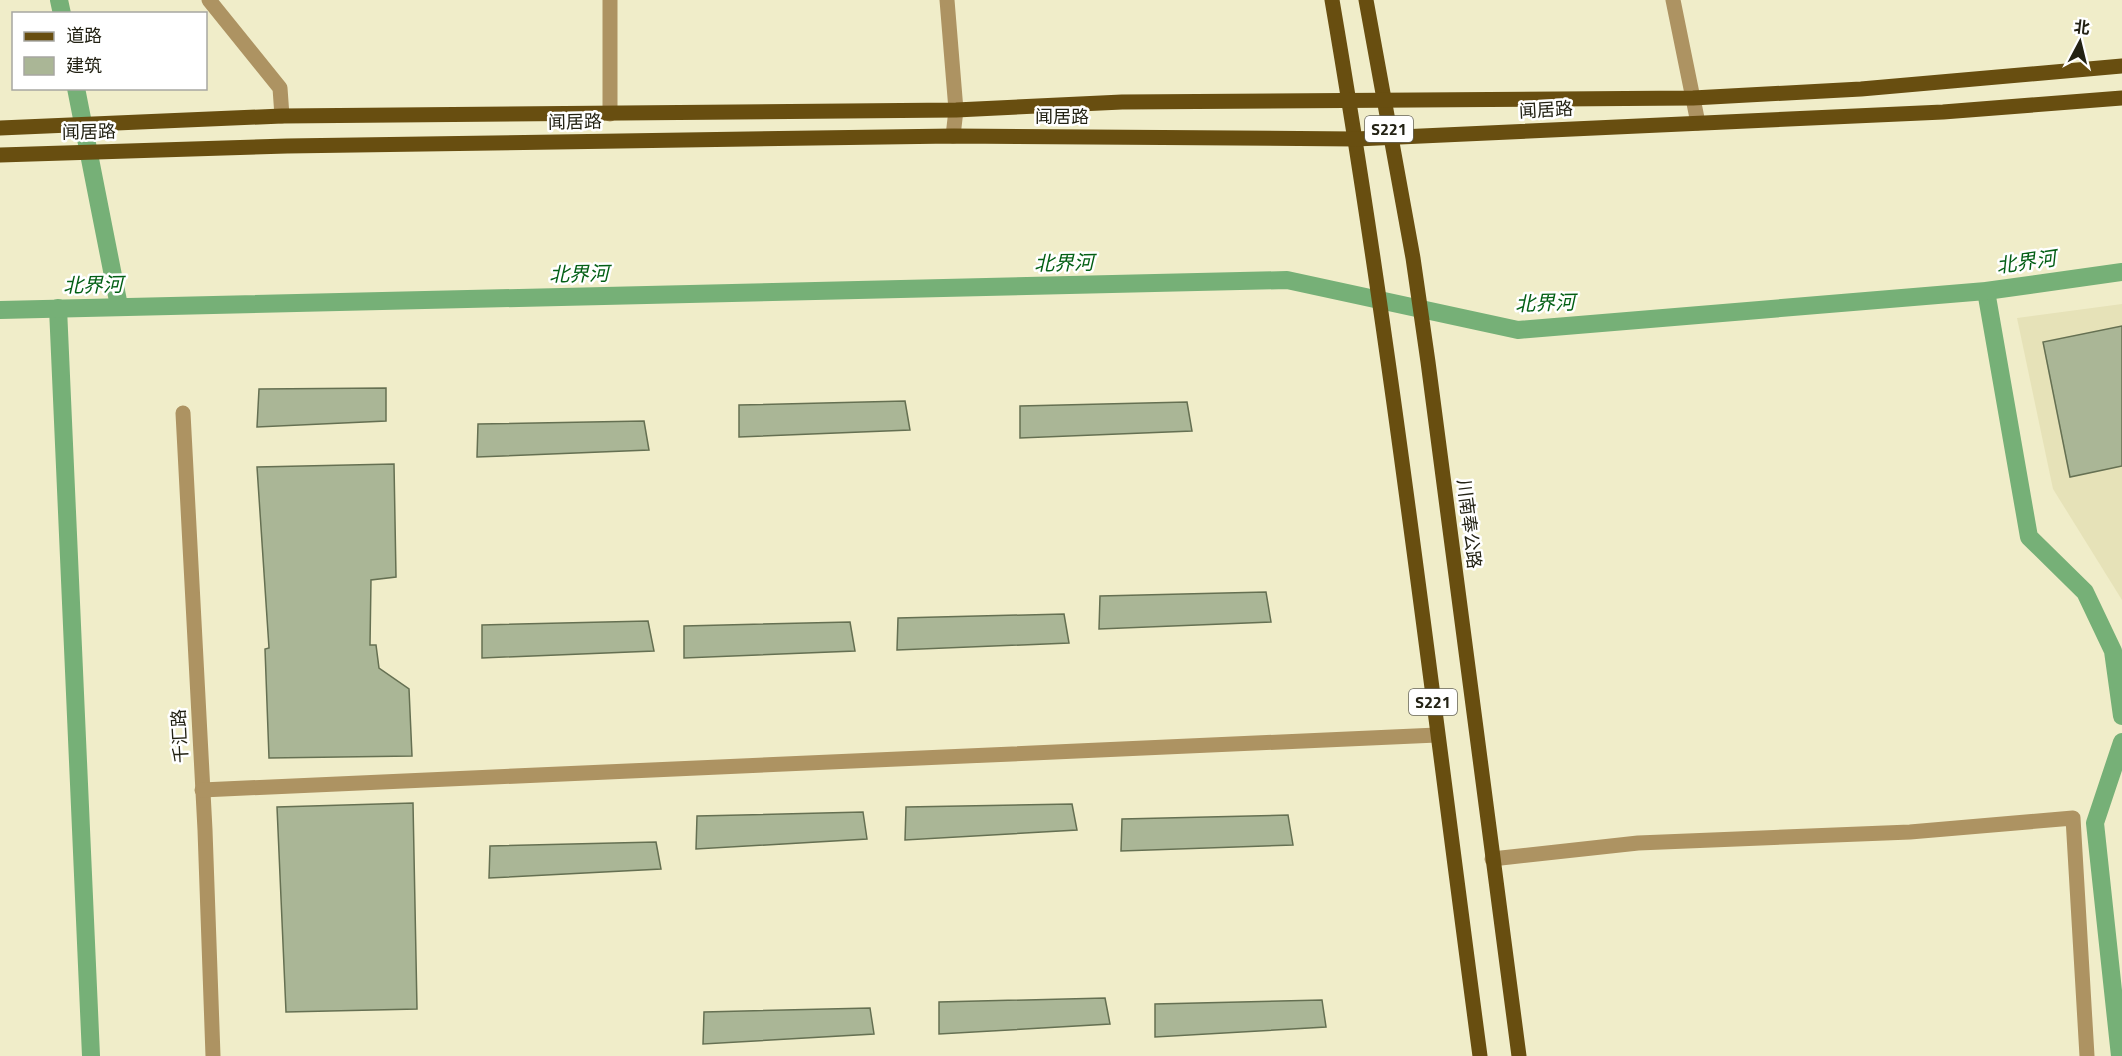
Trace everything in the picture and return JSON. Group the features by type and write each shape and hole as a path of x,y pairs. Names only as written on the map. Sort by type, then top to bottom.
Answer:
{"main road":[{"name":"S221","path":"1332,0 1356,139 1386,348 1480,1056"},
{"name":"川南奉公路","path":"1366,0 1413,258 1519,1056"},
{"path":"0,128 282,116 956,110 1122,102 1693,98 1861,89 2122,66"},
{"name":"闻居路","path":"0,155 310,146 952,136 1356,139 1943,112 2122,98"}],"street":[{"path":"209,0 280,88 282,116"},
{"path":"610,0 610,114"},
{"path":"947,0 956,110 952,136"},
{"path":"1673,0 1698,123"},
{"name":"千汇路","path":"183,413 213,1056"},
{"path":"202,790 1437,735"},
{"path":"1492,859 1638,843 1910,832 2073,818 2086,1056"}],"shaded area":[{"path":"2122,304 2122,600 2053,489 2017,318"}],"building":[{"path":"2122,326 2122,466 2070,477 2043,342"},
{"path":"386,388 386,421 257,427 259,389"},
{"path":"905,401 910,430 739,437 739,405"},
{"path":"1187,402 1192,431 1020,438 1020,406"},
{"path":"644,421 649,450 477,457 478,424"},
{"path":"394,464 396,577 371,580 370,645 376,645 379,668 409,689 412,756 269,758 265,649 269,648 257,467"},
{"path":"1266,592 1271,622 1099,629 1100,596"},
{"path":"1064,614 1069,643 897,650 898,618"},
{"path":"648,621 654,651 482,658 482,625"},
{"path":"850,622 855,651 684,658 684,626"},
{"path":"413,803 417,1009 286,1012 277,807"},
{"path":"1072,804 1077,830 905,840 906,807"},
{"path":"863,812 867,839 696,849 697,816"},
{"path":"1288,815 1293,845 1121,851 1122,819"},
{"path":"656,842 661,869 489,878 490,846"},
{"path":"1105,998 1110,1024 939,1034 939,1002"},
{"path":"1322,1000 1326,1027 1155,1037 1155,1004"},
{"path":"870,1008 874,1034 703,1044 704,1012"}],"waterway":[{"path":"59,0 62,12"},
{"path":"76,90 119,306"},
{"name":"北界河","path":"0,310 1287,280 1518,330 1986,291 2122,272"},
{"path":"1986,291 2029,537 2085,592 2113,651 2122,716"},
{"path":"58,308 91,1056"},
{"path":"2120,1056 2095,823 2122,742"}]}
